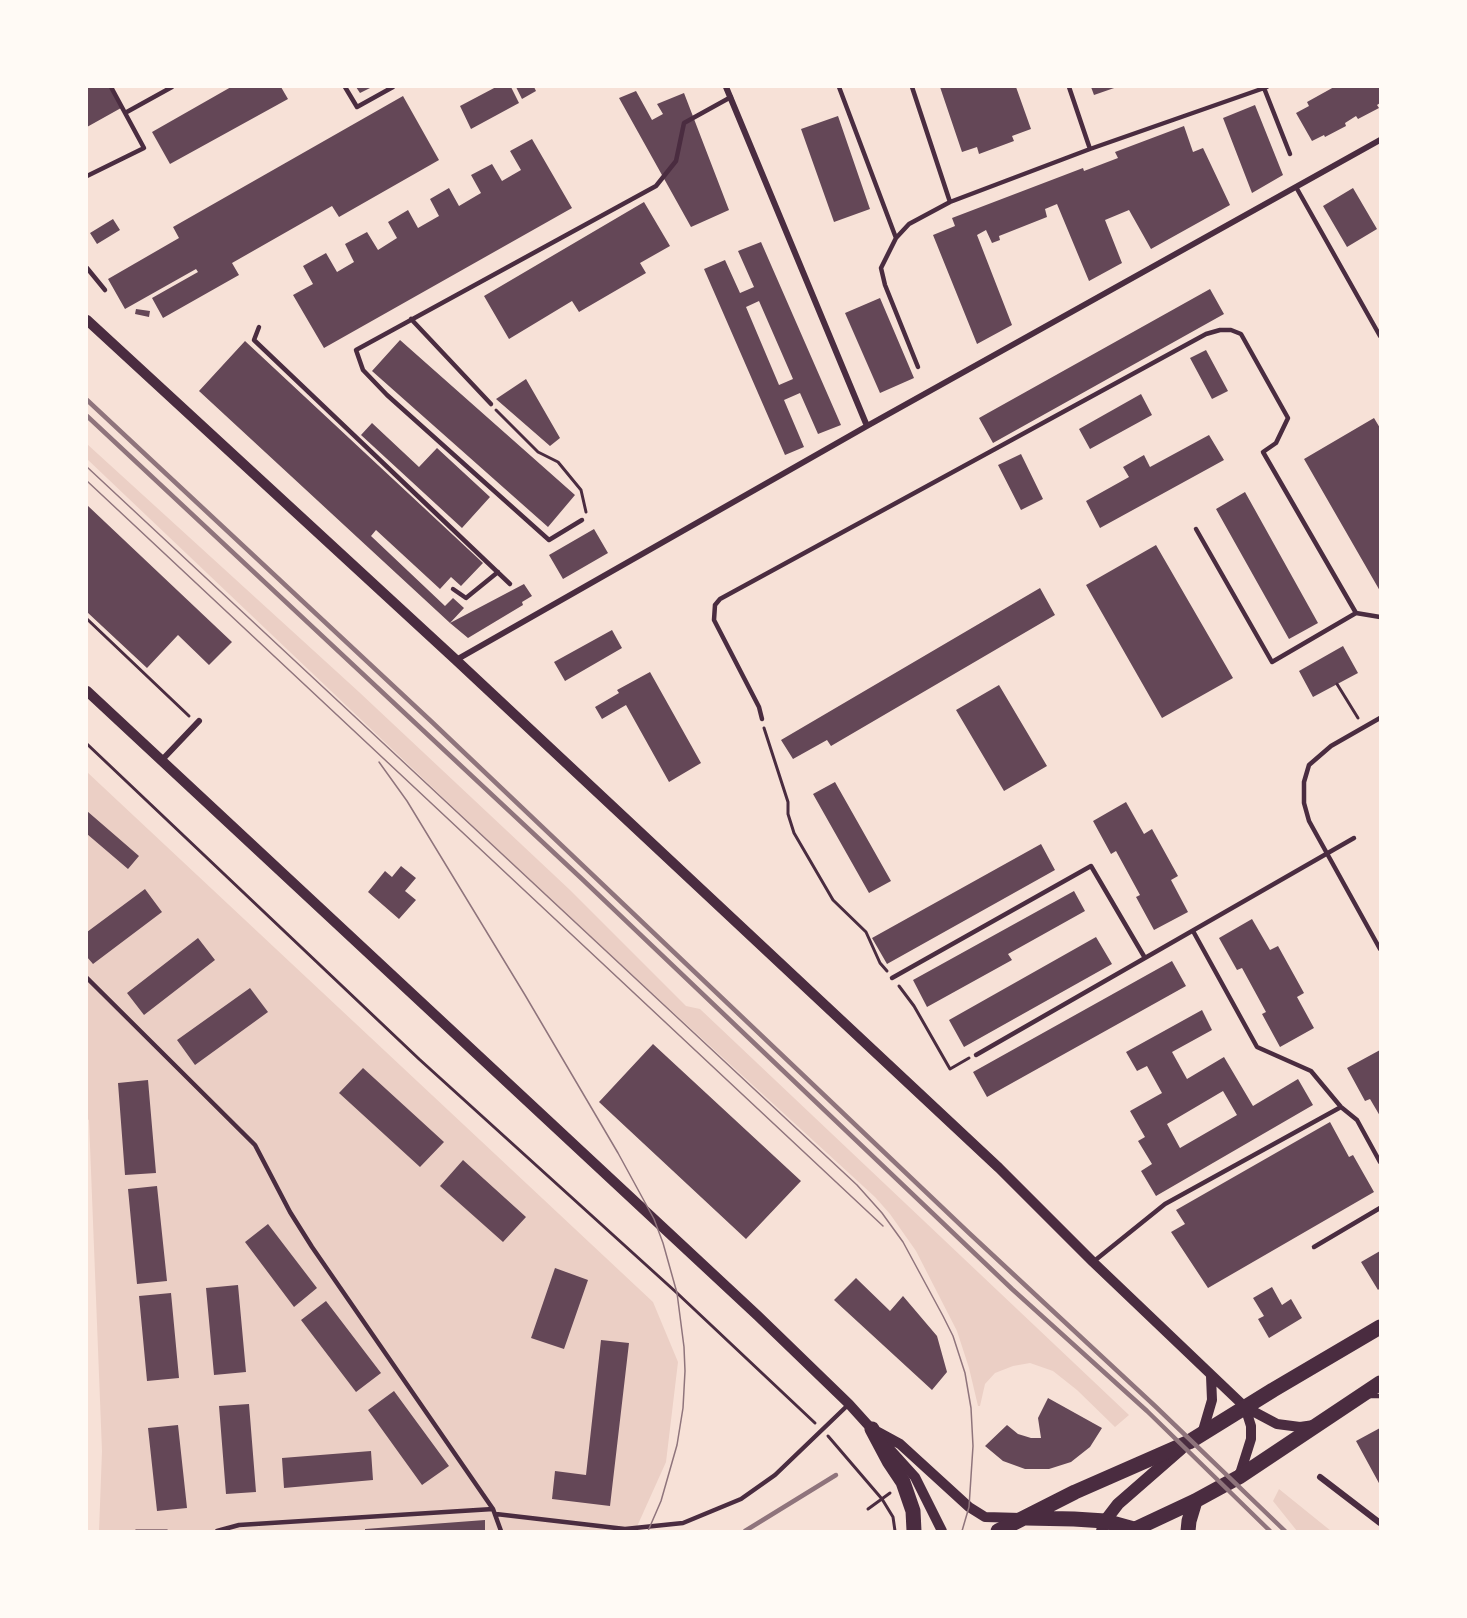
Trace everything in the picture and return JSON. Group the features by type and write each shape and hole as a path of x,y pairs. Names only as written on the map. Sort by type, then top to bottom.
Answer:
{"main road":[{"path":"998,1531 1075,1492 1195,1438 1380,1328"},
{"path":"1021,1518 1074,1519 1136,1530 1239,1478 1380,1383"},
{"path":"872,1429 903,1482 913,1511 914,1531"},
{"path":"1104,1526 1118,1504 1195,1438"},
{"path":"1188,1531 1195,1501"}],"street":[{"path":"726,87 867,426"},
{"path":"456,660 867,426 1380,140"},
{"path":"87,320 456,660 999,1168 1093,1262 1245,1407 1270,1421 1286,1426 1320,1424"},
{"path":"87,691 758,1316 849,1404 915,1477 942,1531"},
{"path":"161,761 198,722"},
{"path":"1195,1438 1212,1400 1211,1376"},
{"path":"1239,1478 1251,1439 1251,1426 1245,1407"},
{"path":"872,1429 900,1444 969,1507 985,1517 1021,1518"},
{"path":"1320,1477 1380,1523"}],"lane":[{"path":"87,176 144,148 111,87"},
{"path":"125,113 172,87"},
{"path":"345,87 357,107 393,87"},
{"path":"839,87 896,238"},
{"path":"912,87 950,202"},
{"path":"1069,87 1090,149"},
{"path":"918,367 885,285 881,268 896,238 909,224 950,202 1090,149 1266,87 1290,154"},
{"path":"582,520 549,540 387,395 363,369 356,350 656,186 676,161 684,123 731,97"},
{"path":"1296,187 1380,336"},
{"path":"87,268 105,290"},
{"path":"411,319 491,404"},
{"path":"259,327 254,340 510,584"},
{"path":"762,719 759,707 714,620 715,605 720,599 1206,334 1221,330 1231,330 1241,334 1288,418 1276,443 1263,452 1356,613"},
{"path":"1196,529 1272,662 1356,613 1380,617"},
{"path":"453,589 466,598 498,572"},
{"path":"1380,718 1331,746 1309,765 1304,782 1304,803 1309,821 1380,949"},
{"path":"976,1054 1354,838"},
{"path":"892,978 1090,866 1145,958"},
{"path":"1193,931 1257,1047 1311,1071 1341,1107 1357,1120 1380,1162"},
{"path":"87,978 255,1145 290,1212 312,1247 494,1512 501,1531"},
{"path":"1093,1262 1165,1204 1341,1107"},
{"path":"1314,1247 1380,1208"},
{"path":"1361,1396 1380,1396"},
{"path":"217,1531 239,1525 494,1512 625,1529 683,1523 741,1499 776,1475 849,1404"}],"path":[{"path":"491,404 538,452 558,462 581,490 587,514 582,520"},
{"path":"87,619 198,722"},
{"path":"1337,684 1363,727"},
{"path":"762,719 765,735 788,802 788,814 794,833 833,900 866,932 880,963 914,1006 950,1069 976,1054"},
{"path":"87,744 419,1059 677,1293 822,1430 882,1498 893,1517 895,1531"},
{"path":"868,1509 903,1482"},
{"path":"136,1531 167,1531"}],"shaded area":[{"path":"87,444 359,692 570,890 686,1006 700,1009 1129,1415 1115,1427 1077,1390 1053,1371 1030,1363 995,1373 985,1384 980,1406 978,1406 957,1331 916,1251 875,1197 555,904 87,459"},
{"path":"87,772 653,1302 678,1362 666,1462 635,1531 99,1531 102,1451 89,1120 87,1119"},
{"path":"1279,1489 1331,1531 1297,1531 1273,1501"}],"building":[{"path":"87,87 110,87 121,108 87,127"},
{"path":"231,87 281,87 288,99 170,164 152,132"},
{"path":"356,87 372,87 360,93"},
{"path":"496,87 511,87 519,103 471,129 460,106"},
{"path":"516,87 534,87 536,91 522,99"},
{"path":"940,87 1016,87 1031,129 1012,136 1014,141 979,154 977,147 962,152"},
{"path":"1091,87 1117,87 1094,95"},
{"path":"1334,87 1380,87 1380,103 1377,105 1379,108 1358,119 1356,116 1345,123 1346,126 1312,141 1296,113 1309,106 1307,102"},
{"path":"636,91 652,120 663,114 657,104 684,93 729,210 691,227 619,98"},
{"path":"403,96 439,160 339,217 332,206 232,263 239,275 163,318 152,298 198,272 196,269 125,309 108,279 179,238 173,227"},
{"path":"1255,105 1283,175 1252,193 1223,118"},
{"path":"838,116 870,209 834,222 801,129"},
{"path":"1184,126 1193,152 1203,148 1230,205 1151,249 1129,210 1105,220 1122,263 1089,281 1057,204 1045,209 1047,217 999,236 1000,240 992,243 986,230 977,235 1012,325 977,344 933,235 955,226 952,218 1083,168 1084,171 1118,158 1115,152"},
{"path":"532,139 572,208 324,348 293,295 313,284 303,266 326,253 337,272 354,262 345,244 367,232 378,250 397,238 388,222 408,210 418,228 439,216 430,199 449,188 459,206 481,193 471,175 492,164 502,181 521,170 510,151"},
{"path":"1353,188 1377,229 1347,247 1323,206"},
{"path":"644,202 670,246 640,263 646,273 579,312 572,301 509,339 484,296"},
{"path":"113,219 120,230 97,244 90,233"},
{"path":"761,242 841,425 818,434 800,393 784,400 804,447 785,455 704,269 725,260 740,293 754,287 738,251","holes":["759,301 793,379 779,385 746,307"]},
{"path":"1210,289 1224,314 993,443 979,418"},
{"path":"880,298 914,378 880,393 845,313"},
{"path":"136,309 150,311 149,317 135,314"},
{"path":"400,340 575,495 548,527 372,371"},
{"path":"245,341 483,563 461,586 451,577 440,589 376,530 371,536 445,606 453,598 464,608 450,623 199,391"},
{"path":"1206,350 1228,391 1212,399 1190,358"},
{"path":"526,379 560,438 550,446 496,399"},
{"path":"1141,394 1152,415 1090,449 1079,429"},
{"path":"1374,418 1380,428 1380,591 1304,459"},
{"path":"372,423 419,467 437,448 490,497 462,528 361,435"},
{"path":"1209,435 1224,460 1100,528 1086,501 1129,477 1123,467 1144,455 1150,467"},
{"path":"1021,454 1043,499 1021,510 998,465"},
{"path":"1245,492 1318,623 1289,639 1216,509"},
{"path":"87,505 232,642 209,665 178,635 147,668 87,612"},
{"path":"594,529 608,553 563,579 549,555"},
{"path":"1156,545 1233,678 1162,718 1086,585"},
{"path":"524,584 532,596 522,602 523,605 468,638 450,623"},
{"path":"1040,588 1055,615 831,746 827,740 793,759 781,740"},
{"path":"612,630 622,648 565,681 554,662"},
{"path":"1343,646 1358,673 1313,697 1299,671"},
{"path":"650,672 701,763 669,782 626,705 602,719 595,707 619,693 617,690"},
{"path":"999,685 1047,766 1004,791 956,710"},
{"path":"835,782 891,881 869,893 813,794"},
{"path":"1126,802 1144,834 1152,829 1178,876 1171,880 1188,912 1154,930 1136,897 1140,895 1116,851 1111,854 1093,821"},
{"path":"87,811 139,856 128,869 87,834"},
{"path":"1041,844 1055,870 887,964 872,938"},
{"path":"401,866 416,878 405,891 416,900 399,919 368,892 385,871 392,877"},
{"path":"145,889 162,912 93,964 87,957 87,932"},
{"path":"1074,891 1085,911 1008,954 1012,960 927,1007 913,980"},
{"path":"1252,919 1270,950 1278,946 1304,993 1297,997 1314,1028 1280,1047 1262,1014 1266,1012 1242,968 1237,970 1219,938"},
{"path":"1096,937 1112,964 964,1047 949,1020"},
{"path":"198,938 215,960 144,1015 127,993"},
{"path":"1172,961 1186,986 987,1097 973,1072"},
{"path":"250,988 268,1012 195,1065 177,1040"},
{"path":"1202,1010 1212,1030 1172,1052 1187,1079 1224,1057 1253,1106 1298,1079 1313,1105 1156,1196 1141,1171 1152,1164 1138,1141 1145,1137 1130,1111 1162,1093 1147,1066 1137,1071 1126,1052","holes":["1223,1091 1237,1115 1180,1148 1167,1124"]},
{"path":"653,1044 801,1181 746,1239 599,1102"},
{"path":"1380,1050 1380,1116 1370,1099 1365,1101 1347,1068"},
{"path":"363,1068 444,1142 420,1167 339,1093"},
{"path":"148,1080 156,1173 125,1175 118,1083"},
{"path":"1330,1122 1349,1157 1353,1155 1374,1192 1208,1288 1171,1232 1185,1224 1176,1210"},
{"path":"463,1160 526,1217 503,1242 440,1186"},
{"path":"157,1186 167,1281 137,1284 128,1189"},
{"path":"268,1224 317,1288 294,1307 245,1242"},
{"path":"1380,1251 1380,1288 1378,1290 1361,1262"},
{"path":"555,1268 588,1280 564,1349 531,1338"},
{"path":"856,1278 890,1311 903,1296 937,1336 947,1372 932,1390 834,1300"},
{"path":"238,1285 246,1372 214,1375 206,1288"},
{"path":"1272,1287 1282,1305 1291,1299 1302,1318 1269,1338 1258,1319 1264,1316 1253,1298"},
{"path":"171,1293 179,1378 147,1381 139,1296"},
{"path":"326,1301 381,1373 356,1392 301,1320"},
{"path":"601,1340 629,1343 610,1506 552,1499 555,1471 586,1475"},
{"path":"394,1391 449,1466 422,1485 368,1410"},
{"path":"1048,1398 1102,1428 1090,1447 1071,1462 1049,1469 1025,1469 1003,1461 985,1446 1007,1425 1018,1434 1041,1438 1038,1418"},
{"path":"249,1404 256,1492 226,1494 219,1406"},
{"path":"178,1425 187,1508 157,1511 148,1428"},
{"path":"1380,1428 1380,1485 1356,1441"},
{"path":"371,1451 373,1480 284,1488 282,1458"},
{"path":"485,1520 485,1531 365,1531 365,1529"}],"tram line":[{"path":"87,467 857,1185 882,1213 903,1242 943,1316 953,1336 965,1373 971,1408 973,1446 969,1507 962,1531"},
{"path":"87,481 883,1226"},
{"path":"379,762 407,801 525,995 618,1153 654,1219 663,1243 677,1293 685,1371 683,1408 677,1445 661,1501 648,1531"}],"railway":[{"path":"87,400 433,723 1285,1531"},
{"path":"87,416 582,879 1012,1289 1147,1411 1270,1531"},
{"path":"745,1531 836,1475"}]}
